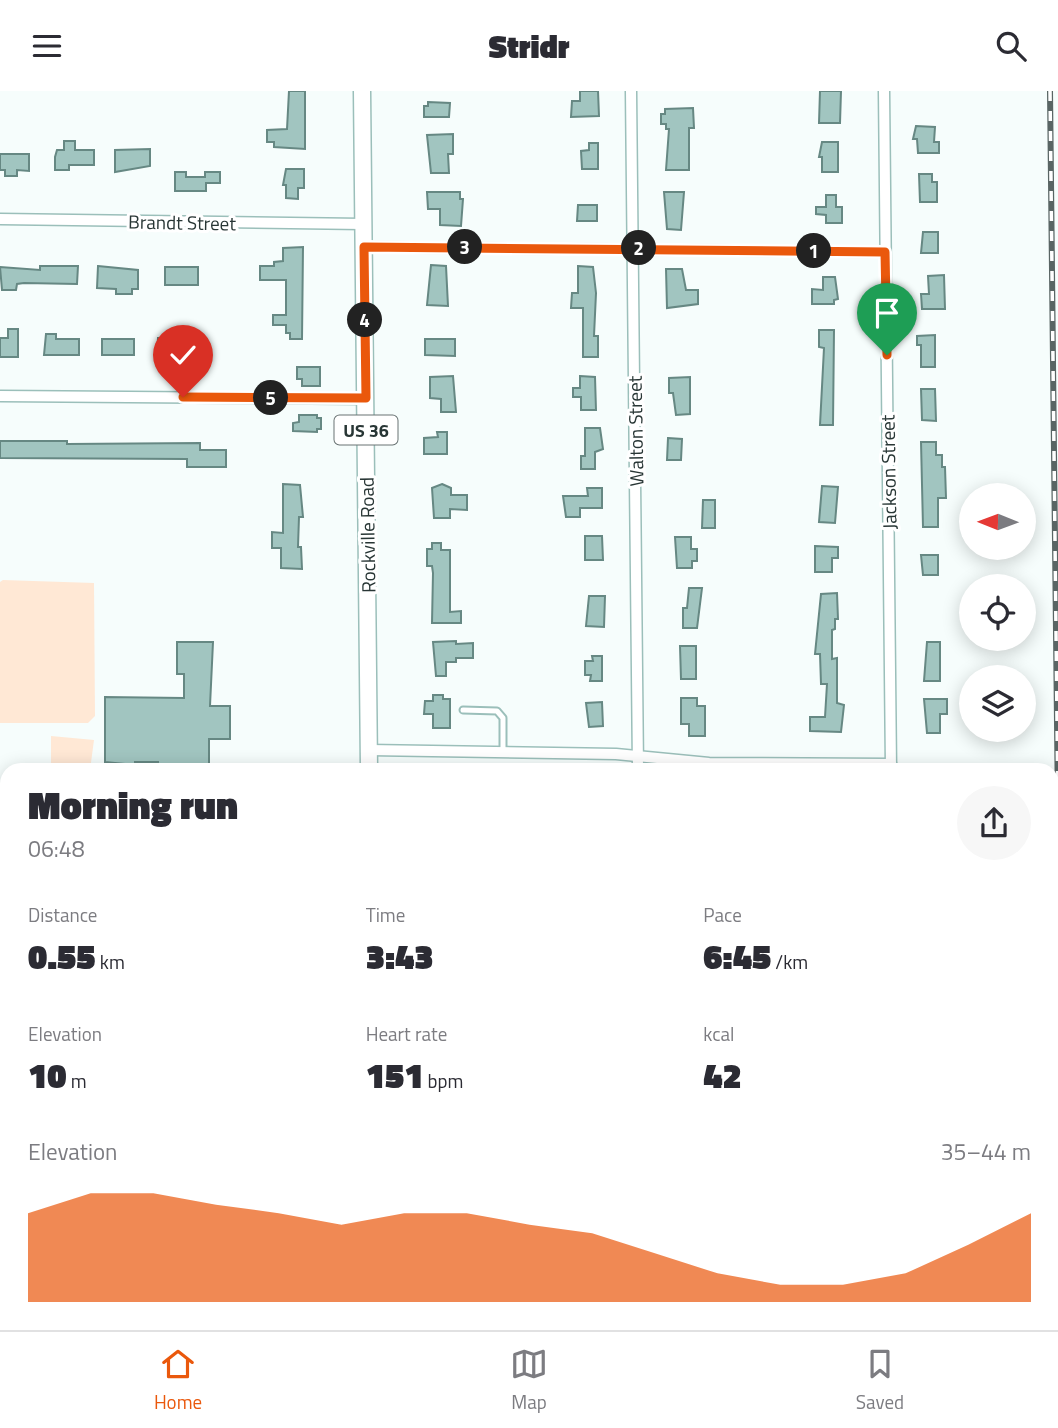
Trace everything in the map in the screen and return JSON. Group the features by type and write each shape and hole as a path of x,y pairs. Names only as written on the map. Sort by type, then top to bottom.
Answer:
{"main road":[{"name":"Rockville Road","path":"362,91 369,763"}],"street":[{"name":"Walton Street","path":"631,91 638,763"},
{"name":"Jackson Street","path":"884,91 891,763"},
{"name":"Brandt Street","path":"0,219 363,224"},
{"path":"364,247 885,252"},
{"path":"0,396 366,398"},
{"path":"369,750 503,751 709,763"}],"lane":[{"path":"463,710 498,711 503,718 503,751"}],"shaded area":[{"path":"0,582 94,583 95,716 88,723 0,723"},
{"path":"51,736 94,740 91,763 51,763"}],"building":[{"path":"289,91 305,91 305,149 274,147 274,142 267,142 267,130 287,129"},
{"path":"580,91 598,91 599,116 571,117 572,101 580,101"},
{"path":"820,91 841,91 840,123 819,123"},
{"path":"428,102 450,103 449,117 424,117 424,106 428,106"},
{"path":"693,108 694,128 689,128 689,170 666,170 669,129 666,129 666,124 661,124 661,114 665,114 665,109"},
{"path":"916,126 935,127 934,142 939,142 939,153 918,153 917,139 913,139"},
{"path":"453,134 453,154 448,154 449,173 431,173 427,135"},
{"path":"64,141 75,141 75,150 94,150 94,165 69,165 69,170 55,170 57,150 64,150"},
{"path":"822,142 838,142 838,172 822,172 822,157 819,157"},
{"path":"589,143 598,143 598,169 582,169 581,151 589,150"},
{"path":"150,149 150,166 115,172 115,150"},
{"path":"0,154 29,154 29,171 17,170 17,176 5,176 5,170 0,170"},
{"path":"286,169 304,169 304,188 298,188 298,199 286,198 286,185 283,185"},
{"path":"175,172 186,172 186,177 205,177 205,172 220,172 220,183 206,183 206,191 175,191"},
{"path":"919,174 932,174 932,182 937,182 937,202 920,202"},
{"path":"427,192 460,192 460,199 463,199 461,226 440,225 440,209 428,209"},
{"path":"664,192 684,192 681,230 667,229"},
{"path":"826,195 836,195 836,207 842,207 842,223 826,223 826,215 816,214 816,207 826,207"},
{"path":"578,205 597,205 597,221 577,221"},
{"path":"923,232 938,232 938,253 921,253"},
{"path":"303,247 302,339 290,339 290,333 286,333 286,325 273,325 273,315 286,315 286,280 260,280 260,266 274,266 274,262 283,261 283,248"},
{"path":"431,265 446,266 448,306 427,305"},
{"path":"40,266 78,266 77,284 24,283 17,284 16,290 2,290 0,267 40,270"},
{"path":"98,266 138,270 138,289 132,289 132,294 116,294 116,289 97,288"},
{"path":"578,266 593,267 596,293 594,336 598,336 598,357 583,357 583,308 571,308 572,293 578,293"},
{"path":"165,267 198,267 198,285 165,285"},
{"path":"666,269 682,269 686,290 698,290 698,304 667,308"},
{"path":"944,275 945,309 922,309 921,294 929,294 928,276"},
{"path":"823,277 835,277 838,299 834,300 834,304 812,304 812,289 823,290"},
{"path":"8,329 18,329 18,357 0,357 0,338 8,338"},
{"path":"819,330 834,330 833,425 820,425 824,348 819,347"},
{"path":"46,334 56,334 56,339 79,339 79,355 44,355"},
{"path":"935,335 935,367 921,367 921,345 917,345 917,336"},
{"path":"158,338 194,342 194,354 157,354"},
{"path":"102,339 134,339 134,355 102,355"},
{"path":"425,339 455,339 455,356 425,355"},
{"path":"297,367 320,367 320,386 302,386 302,379 297,379"},
{"path":"453,376 456,412 441,412 441,399 430,398 430,377"},
{"path":"580,376 595,377 596,410 581,410 581,397 573,397 573,388 580,388"},
{"path":"690,377 690,414 676,415 673,393 669,393 669,378"},
{"path":"921,389 935,389 936,421 922,420"},
{"path":"299,415 317,415 317,418 321,418 321,429 317,429 317,432 293,431 293,423 299,422"},
{"path":"585,428 600,428 603,449 595,452 595,469 581,469 581,456 585,456"},
{"path":"437,432 447,432 447,454 424,454 424,438 438,437"},
{"path":"668,438 682,439 681,460 667,460"},
{"path":"0,441 67,441 67,444 200,443 200,450 226,450 226,467 187,467 187,459 0,458"},
{"path":"921,442 936,442 936,455 942,455 942,467 945,467 946,498 938,498 938,527 923,527"},
{"path":"283,484 300,485 303,517 299,517 298,547 301,547 302,569 281,568 281,548 272,548 272,532 283,533"},
{"path":"442,484 451,488 451,495 467,495 467,510 450,509 450,518 434,518 432,488"},
{"path":"822,486 838,487 835,523 819,522"},
{"path":"587,488 602,488 602,508 580,508 580,517 566,517 563,496 588,496"},
{"path":"703,500 715,500 715,528 702,528"},
{"path":"585,536 602,536 603,560 585,560"},
{"path":"675,537 691,537 691,549 697,549 697,561 692,561 692,568 677,568"},
{"path":"432,543 441,543 441,550 450,550 450,612 461,611 461,623 432,623 433,573 432,566 427,566 427,549 432,549"},
{"path":"815,546 838,547 838,558 832,558 832,572 815,572"},
{"path":"921,555 938,555 938,575 923,575"},
{"path":"689,588 702,588 697,628 683,628 683,608 687,608"},
{"path":"837,593 838,619 835,619 835,629 832,630 832,659 837,658 837,703 844,705 841,732 810,731 810,717 825,717 827,684 821,684 820,654 815,654 821,594"},
{"path":"589,596 605,596 604,627 586,626"},
{"path":"456,641 456,644 473,643 473,658 456,658 456,662 446,662 446,676 436,676 433,642"},
{"path":"177,642 213,642 210,706 230,706 230,739 209,739 209,763 105,762 105,697 184,698 184,674 177,674"},
{"path":"927,642 940,642 940,681 924,681"},
{"path":"680,646 696,646 696,679 681,679"},
{"path":"592,656 602,656 602,681 590,681 591,675 585,675 585,661 593,661"},
{"path":"433,695 443,695 443,699 450,699 450,728 433,728 433,714 424,714 425,701 433,701"},
{"path":"681,698 697,698 697,706 705,706 705,736 689,736 689,724 681,724"},
{"path":"924,699 947,699 947,714 940,714 940,733 927,733"},
{"path":"602,702 603,726 589,727 586,703"}],"railway":[{"path":"1050,91 1057,763"}],"route":[{"path":"183,397 366,398 364,247 885,252 887,355"}]}
